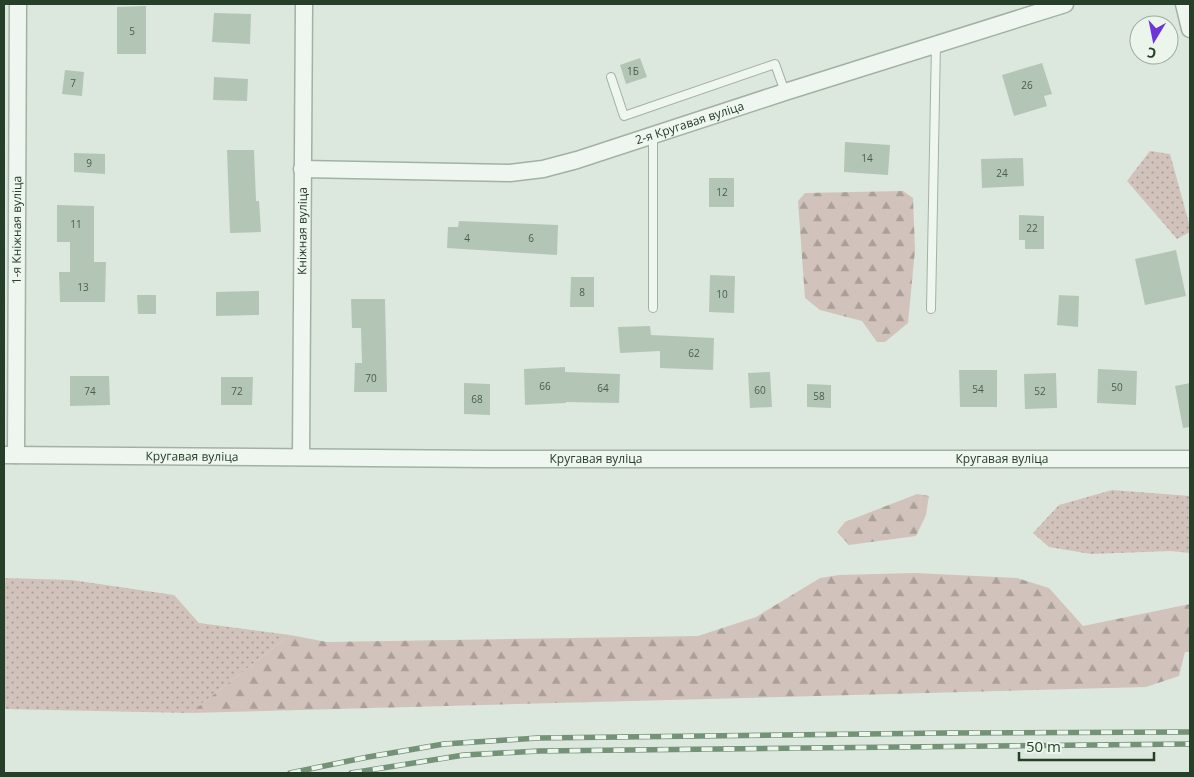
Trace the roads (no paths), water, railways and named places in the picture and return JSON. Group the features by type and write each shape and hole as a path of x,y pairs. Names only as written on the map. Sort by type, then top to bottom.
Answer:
{"street":[{"name":"1-я Кніжная вуліца","path":"10,455 18,4"},
{"name":"Кніжная вуліца","path":"301,457 304,4"},
{"name":"2-я Кругавая вуліца","path":"302,170 510,173 543,169 577,160 653,134 1065,4"},
{"path":"1184,4 1190,29"},
{"name":"Кругавая вуліца","path":"10,455 488,459 1190,460"}],"lane":[{"path":"931,309 936,44"},
{"path":"610,77 624,116 775,64 785,92"},
{"path":"653,134 653,308"}],"railway":[{"path":"290,773 444,744 538,738 1190,732"},
{"path":"351,773 464,755 539,751 1190,744"}]}
